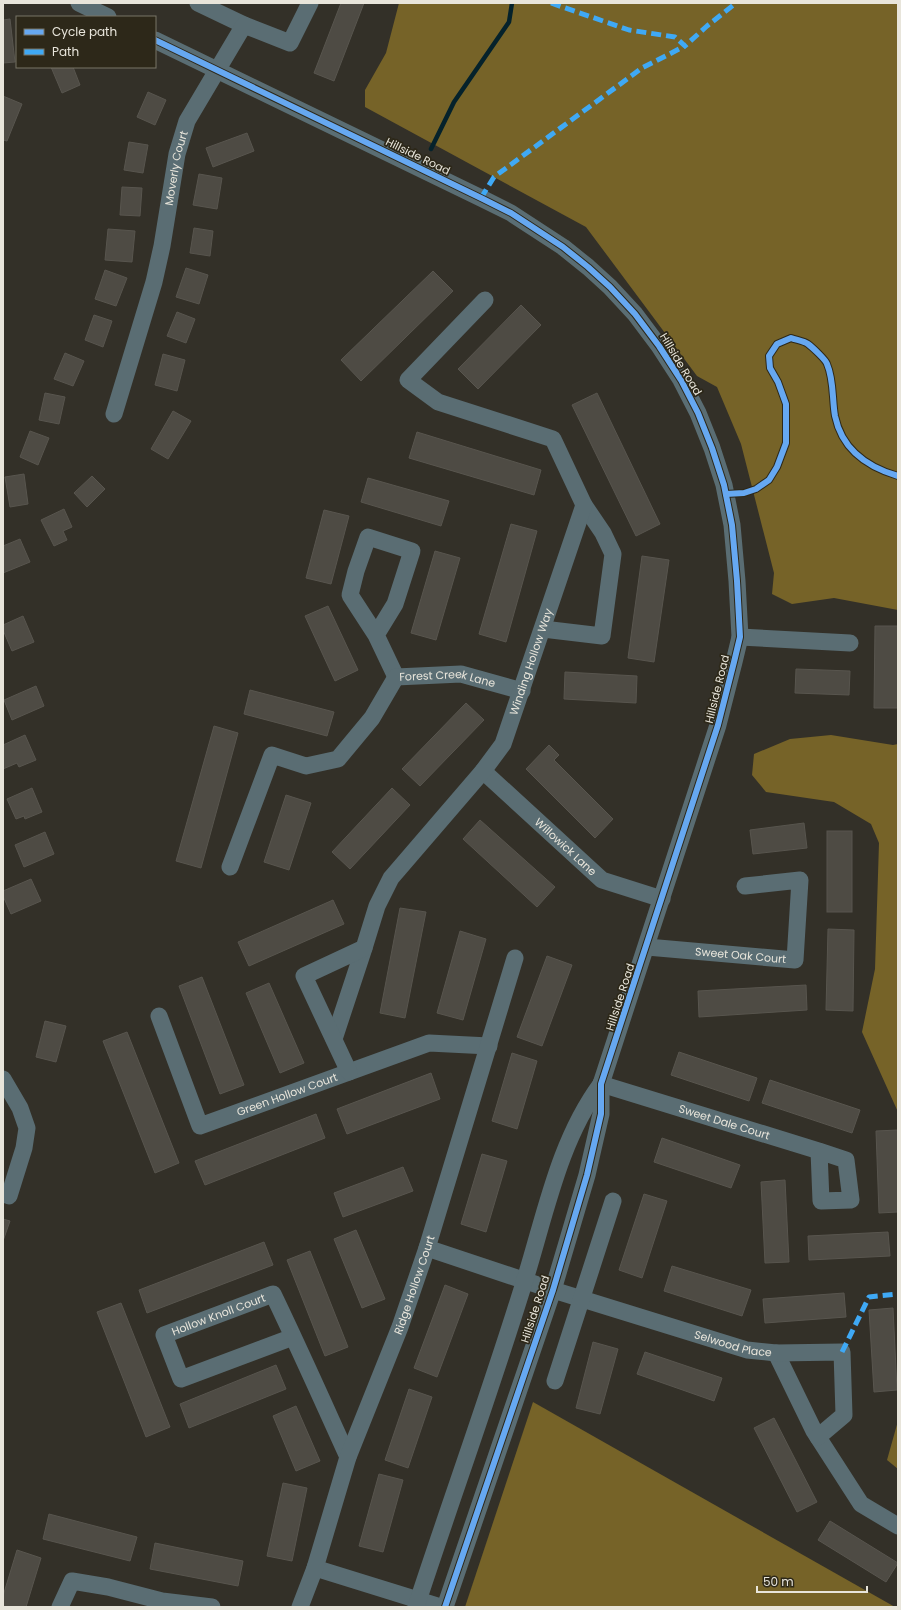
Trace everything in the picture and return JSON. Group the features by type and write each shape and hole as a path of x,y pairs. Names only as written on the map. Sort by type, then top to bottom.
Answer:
{"street":[{"path":"79,3 106,16"},
{"path":"198,3 244,25 290,43 310,3"},
{"name":"Moverly Court","path":"114,414 154,282 162,246 177,154 187,121 244,25"},
{"name":"Hillside Road","path":"156,40 511,213 563,247 588,267 635,314 659,346 681,380 698,413 712,448 726,494 732,525 738,581 740,637 718,725 647,947 601,1084 588,1102 561,1160 525,1280 417,1603"},
{"path":"486,300 408,380 438,402 554,439 584,505 604,533 613,554 602,636 543,629"},
{"name":"Winding Hollow Way","path":"334,1039 377,906 391,878 483,771 503,744 584,505"},
{"path":"376,635 395,604 412,551 368,537 356,571 350,595 376,635 396,677"},
{"path":"740,637 850,643"},
{"name":"Forest Creek Lane","path":"230,868 272,755 306,766 338,759 372,718 396,677 461,674 522,691"},
{"name":"Willowick Lane","path":"483,771 602,880 662,899"},
{"name":"Sweet Oak Court","path":"647,947 795,960 800,880 745,886"},
{"path":"349,1072 304,976 364,948"},
{"name":"Ridge Hollow Court","path":"300,1607 315,1568 348,1457 400,1327 427,1248 515,958"},
{"name":"Green Hollow Court","path":"159,1016 200,1126 429,1043 489,1046"},
{"path":"3,1079 20,1108 27,1128 24,1148 10,1196"},
{"name":"Hillside Road","path":"445,1607 553,1290 587,1175 601,1114 601,1084"},
{"name":"Sweet Dale Court","path":"601,1084 819,1151 846,1160 851,1200 821,1201 819,1151"},
{"path":"555,1382 613,1201"},
{"name":"Selwood Place","path":"427,1248 553,1290 747,1350 776,1353 818,1437 861,1504 898,1526"},
{"name":"Hollow Knoll Court","path":"293,1337 181,1379 164,1335 273,1294 293,1337 348,1457"},
{"path":"776,1353 842,1352 844,1415 818,1437"},
{"path":"315,1568 417,1603 441,1607"},
{"path":"60,1607 72,1581 108,1587 161,1604 212,1607"}],"shaded area":[{"path":"399,3 898,3 898,610 834,598 792,604 772,594 774,573 741,444 717,387 697,376 586,227 365,107 365,90 386,53"},
{"path":"831,735 893,745 898,744 898,1112 862,1032 875,969 879,843 871,824 834,802 766,792 752,775 754,754 790,739"},
{"path":"533,1402 895,1607 465,1607"},
{"path":"898,1421 898,1469 887,1460"}],"building":[{"path":"341,3 364,3 334,81 314,73"},
{"path":"10,19 15,62 3,63 3,20"},
{"path":"51,68 73,68 80,85 62,93"},
{"path":"148,92 166,100 155,125 137,117"},
{"path":"3,96 22,104 7,141 3,140"},
{"path":"247,133 254,151 213,167 206,148"},
{"path":"129,142 148,145 143,173 124,170"},
{"path":"199,174 222,178 217,209 193,205"},
{"path":"122,187 142,188 140,216 120,215"},
{"path":"194,228 213,231 210,256 190,253"},
{"path":"108,229 135,231 132,262 105,260"},
{"path":"186,268 208,275 199,304 176,297"},
{"path":"105,270 127,278 116,306 95,299"},
{"path":"433,271 453,291 361,381 341,360"},
{"path":"521,305 541,325 478,389 458,369"},
{"path":"177,312 195,319 186,343 167,336"},
{"path":"94,315 112,321 103,347 85,340"},
{"path":"65,353 84,361 73,386 54,379"},
{"path":"163,354 185,360 177,391 155,385"},
{"path":"45,393 65,397 59,424 39,420"},
{"path":"597,393 660,524 636,536 572,405"},
{"path":"173,411 191,421 168,459 151,449"},
{"path":"30,431 49,438 38,465 20,457"},
{"path":"417,432 541,470 534,495 409,458"},
{"path":"24,474 28,504 10,507 5,477"},
{"path":"92,476 105,489 87,507 74,493"},
{"path":"368,478 449,501 441,526 361,502"},
{"path":"64,509 72,527 63,531 67,540 54,546 41,520"},
{"path":"324,510 349,516 331,584 306,578"},
{"path":"511,524 537,531 506,642 479,634"},
{"path":"20,539 30,562 3,573 3,546"},
{"path":"435,551 460,558 436,640 411,633"},
{"path":"642,556 669,560 654,662 628,658"},
{"path":"328,606 358,670 335,681 305,616"},
{"path":"23,616 34,642 12,651 3,630 3,625"},
{"path":"875,626 898,626 898,708 874,708"},
{"path":"796,669 850,671 849,695 795,693"},
{"path":"565,672 637,676 636,703 564,699"},
{"path":"36,686 44,706 12,720 4,700"},
{"path":"250,690 334,712 327,736 244,714"},
{"path":"466,703 484,720 420,786 402,769"},
{"path":"214,726 238,733 201,868 176,861"},
{"path":"25,735 36,760 19,767 17,763 3,769 3,745"},
{"path":"549,745 559,755 554,760 613,819 595,838 526,769"},
{"path":"32,788 42,812 25,819 24,816 16,819 7,799"},
{"path":"392,788 410,805 350,869 332,852"},
{"path":"286,795 311,803 289,870 264,862"},
{"path":"480,820 555,887 537,907 463,839"},
{"path":"804,823 807,848 753,854 750,830"},
{"path":"827,831 852,831 852,912 827,912"},
{"path":"45,832 54,854 24,867 15,845"},
{"path":"31,879 41,901 11,914 3,896 3,891"},
{"path":"333,900 344,924 249,966 238,942"},
{"path":"400,908 426,912 405,1018 380,1013"},
{"path":"828,929 854,930 853,1011 826,1010"},
{"path":"460,931 486,939 463,1020 437,1013"},
{"path":"547,956 572,965 542,1046 517,1037"},
{"path":"202,977 244,1085 220,1094 179,986"},
{"path":"269,983 304,1063 280,1073 246,993"},
{"path":"806,985 807,1010 699,1017 698,991"},
{"path":"45,1021 66,1026 56,1062 36,1057"},
{"path":"127,1032 179,1163 155,1173 103,1041"},
{"path":"679,1052 757,1078 749,1101 671,1075"},
{"path":"512,1053 537,1061 517,1129 492,1121"},
{"path":"431,1073 440,1099 347,1134 337,1109"},
{"path":"770,1080 860,1110 852,1133 762,1103"},
{"path":"316,1114 325,1138 205,1185 195,1161"},
{"path":"898,1130 898,1212 879,1213 876,1131"},
{"path":"662,1138 740,1165 731,1188 654,1162"},
{"path":"482,1154 507,1161 486,1232 461,1224"},
{"path":"403,1167 413,1191 343,1217 334,1193"},
{"path":"785,1180 789,1262 765,1263 761,1182"},
{"path":"644,1194 667,1201 642,1278 619,1270"},
{"path":"3,1219 10,1221 3,1241"},
{"path":"356,1230 385,1299 362,1308 334,1239"},
{"path":"888,1232 890,1256 809,1260 808,1236"},
{"path":"264,1242 273,1265 147,1313 139,1290"},
{"path":"310,1251 348,1347 325,1356 287,1260"},
{"path":"672,1266 751,1290 742,1316 664,1291"},
{"path":"445,1285 468,1294 437,1377 414,1368"},
{"path":"844,1293 846,1317 765,1323 763,1299"},
{"path":"121,1303 170,1427 146,1437 97,1312"},
{"path":"893,1308 897,1390 874,1392 869,1310"},
{"path":"593,1342 618,1349 600,1414 576,1408"},
{"path":"645,1352 722,1378 714,1401 637,1374"},
{"path":"276,1365 286,1389 189,1428 180,1404"},
{"path":"409,1389 432,1397 408,1468 385,1460"},
{"path":"296,1406 320,1461 296,1471 273,1416"},
{"path":"774,1418 817,1502 797,1512 754,1428"},
{"path":"379,1474 403,1480 383,1552 359,1546"},
{"path":"283,1483 307,1488 292,1561 267,1556"},
{"path":"49,1514 137,1537 130,1561 43,1539"},
{"path":"830,1521 898,1563 886,1582 818,1540"},
{"path":"155,1543 243,1561 238,1586 150,1569"},
{"path":"17,1550 41,1558 26,1607 3,1607 3,1596"}],"waterway":[{"path":"431,149 454,102 509,22 512,3"}],"marked path":[{"path":"551,3 629,30 675,37 685,46 736,3"},
{"path":"481,198 494,177 642,68 685,46"},
{"path":"842,1352 869,1297 898,1294"}],"cycle path":[{"path":"156,40 511,213 563,247 588,267 610,287 635,314 659,346 681,380 698,413 712,448 724,485 732,525 740,637 718,725 601,1084 601,1114 587,1175 553,1290 445,1607"},
{"path":"726,494 744,493 756,489 769,480 777,467 786,443 786,404 778,382 770,368 769,356 777,344 791,338 808,344 826,362 831,376 835,416 838,428 850,448 866,462 876,468 898,476"}]}
